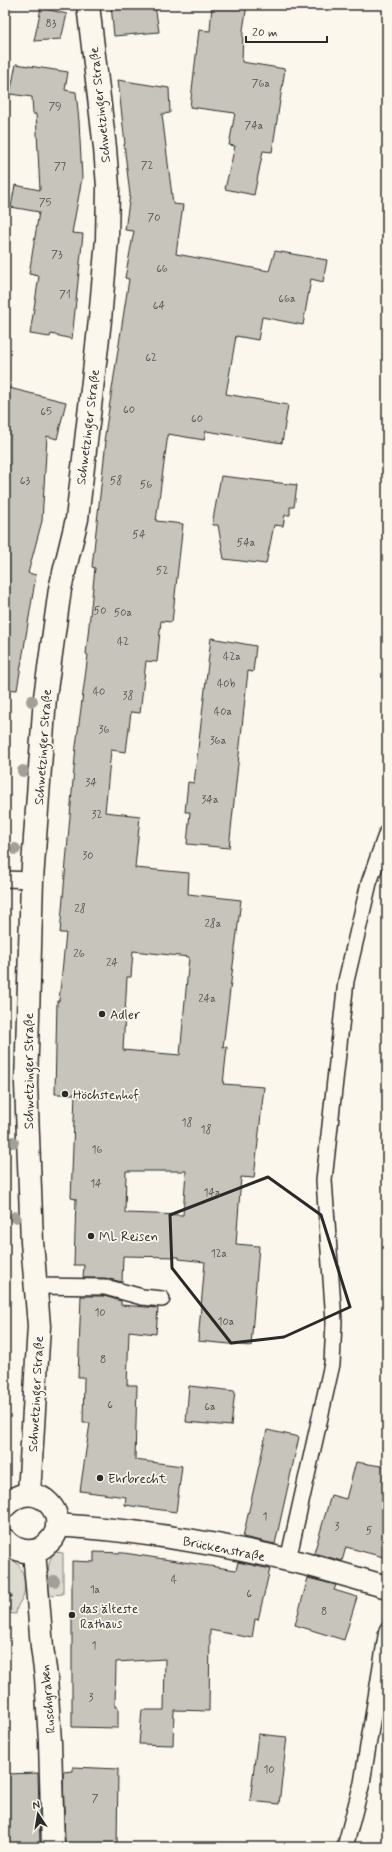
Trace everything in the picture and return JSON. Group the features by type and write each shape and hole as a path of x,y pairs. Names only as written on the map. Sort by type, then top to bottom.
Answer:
{"main road":[{"name":"Schwetzinger Straße","path":"29,1494 39,1326 32,1242 26,1084 32,880 47,682 60,588 77,519 100,320 107,239 108,187 105,148 88,5"},
{"path":"5,1506 11,1500 20,1495 29,1494 40,1496 50,1504 56,1514 57,1525 55,1534 50,1542 42,1548 34,1551 24,1552 14,1548 5,1540"},
{"name":"Brückenstraße","path":"57,1525 115,1530 195,1541 288,1560 387,1587"},
{"name":"Ruschgraben","path":"34,1551 49,1720 52,1847"}],"lane":[{"path":"288,1560 332,1364 334,1321 324,1180 346,981 369,883 387,832"},
{"path":"5,879 32,880"},
{"path":"36,1286 105,1287 142,1297 162,1299"},
{"path":"345,1847 362,1782 387,1630"}],"highlighted area":[{"path":"268,1177 321,1215 350,1307 284,1337 231,1343 172,1268 170,1215"}],"shaded area":[{"path":"55,1552 63,1553 63,1594 49,1595 49,1566"},
{"path":"5,1558 11,1559 19,1566 23,1576 24,1593 16,1614 5,1613"}],"building":[{"path":"111,5 155,5 159,32 114,36"},
{"path":"212,5 247,5 243,30 242,62 285,69 272,152 263,151 254,195 225,189 235,146 229,145 235,113 190,107 199,30 210,31"},
{"path":"41,8 67,14 61,39 34,41"},
{"path":"16,64 68,72 65,90 76,92 82,178 72,233 83,234 72,339 51,334 50,337 30,334 39,276 29,274 39,212 11,207 15,185 40,190 36,114 33,114 32,97 10,94"},
{"path":"118,80 169,88 170,113 162,114 173,204 183,205 176,254 269,271 275,251 327,260 323,282 311,279 303,325 262,317 258,340 236,336 226,394 288,405 282,443 206,431 204,440 168,434 156,521 183,524 172,622 161,621 157,662 146,661 140,713 131,712 126,752 111,750 105,812 140,816 135,868 189,873 188,894 241,900 223,1047 227,1047 223,1084 264,1087 254,1178 241,1177 236,1244 259,1246 251,1346 198,1341 205,1262 179,1259 179,1257 123,1256 122,1282 105,1278 83,1278 84,1265 74,1265 76,1199 71,1198 75,1094 55,1094 57,1001 59,1001 66,933 60,933 76,746 88,655 86,654 95,568 92,567 106,441 104,441 129,279 125,278 134,231 125,230 130,195","holes":["133,951 189,957 180,1055 123,1050 127,977 131,977","126,1171 186,1171 183,1215 125,1213"]},
{"path":"5,387 66,402 57,439 47,436 42,521 28,573 36,575 17,690 5,689"},
{"path":"221,476 297,485 294,507 290,507 290,515 285,515 283,526 274,525 266,564 224,559 218,525 212,525"},
{"path":"211,638 256,646 253,672 248,671 229,848 187,844 190,812 185,812 188,782 194,783"},
{"path":"81,1296 104,1296 121,1301 121,1305 158,1308 156,1334 129,1331 127,1385 137,1385 135,1460 182,1466 176,1512 125,1505 126,1497 80,1491 90,1423 83,1423 84,1377 78,1377"},
{"path":"189,1386 235,1391 231,1426 186,1422"},
{"path":"267,1430 299,1437 275,1544 243,1537"},
{"path":"356,1462 387,1467 387,1558 346,1547 342,1561 314,1553 331,1495 346,1499"},
{"path":"94,1552 124,1553 236,1570 238,1562 270,1569 258,1620 255,1619 252,1638 210,1630 209,1711 174,1710 173,1745 139,1744 142,1710 164,1710 165,1659 116,1662 115,1707 118,1707 118,1728 72,1727 72,1561 94,1562"},
{"path":"308,1578 336,1585 334,1590 357,1597 344,1640 295,1625"},
{"path":"258,1734 287,1737 279,1804 250,1801"},
{"path":"73,1767 118,1769 117,1847 65,1847 63,1772 73,1771"},
{"path":"38,1773 40,1847 5,1847 5,1774"}],"place":[{"name":"Adler","path":"102,1014"},
{"name":"Höchstenhof","path":"65,1094"},
{"name":"ML Reisen","path":"91,1236"},
{"name":"Ehrbrecht","path":"100,1478"},
{"name":"das älteste Rathaus","path":"72,1615"}]}
